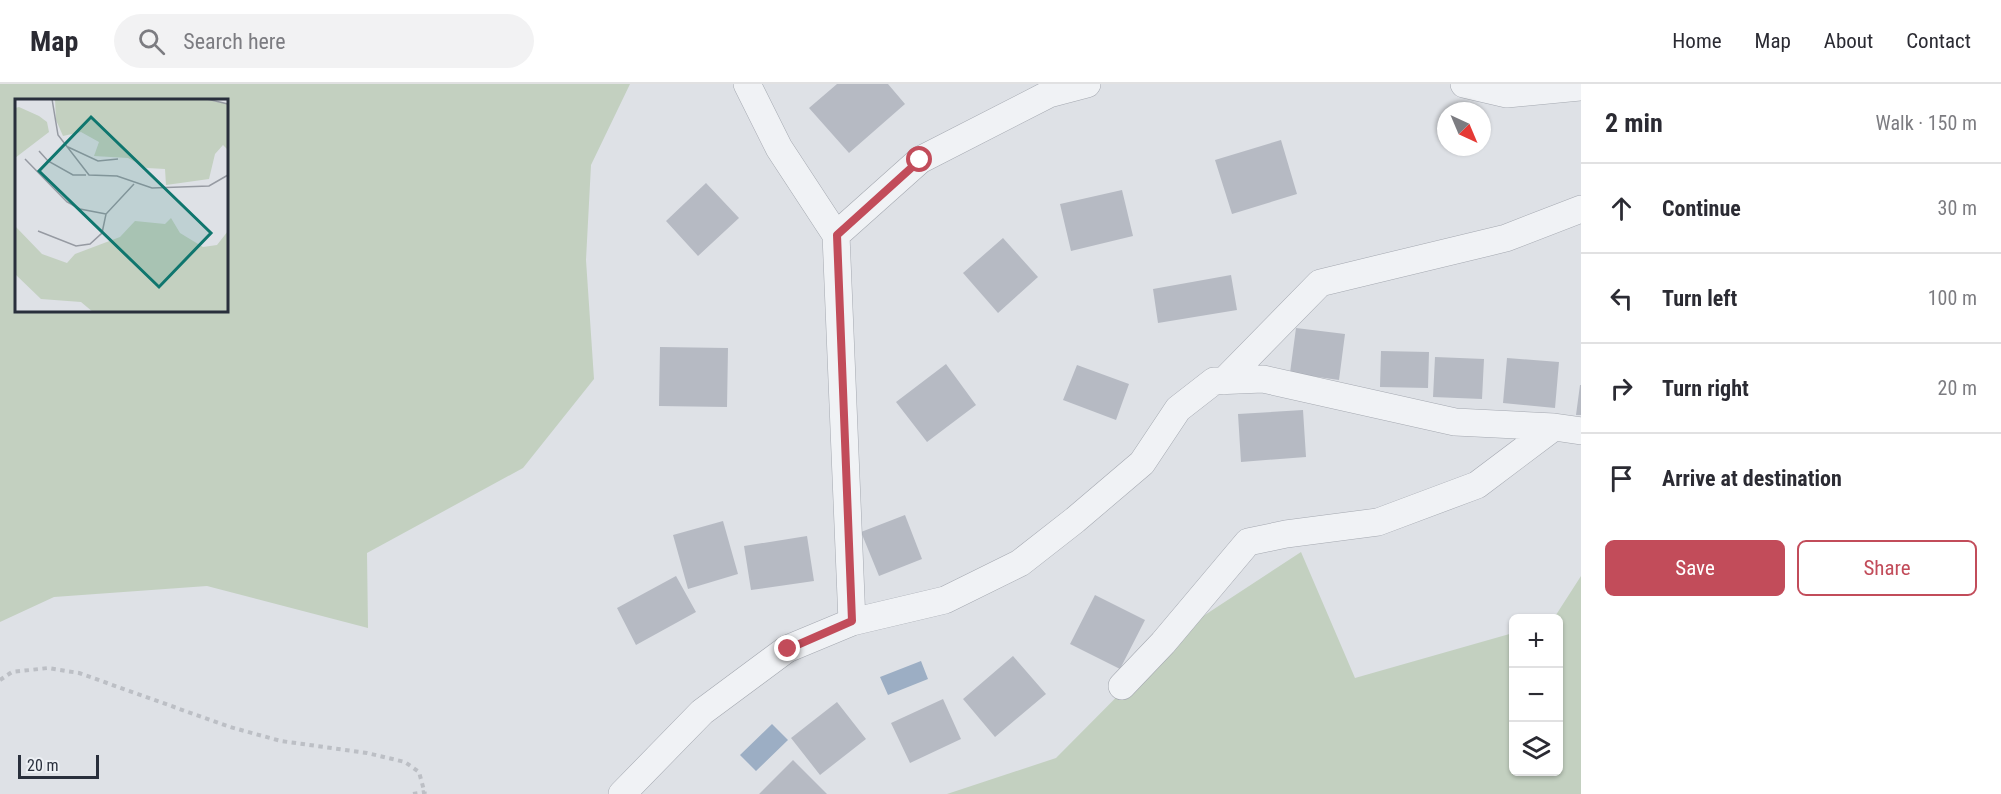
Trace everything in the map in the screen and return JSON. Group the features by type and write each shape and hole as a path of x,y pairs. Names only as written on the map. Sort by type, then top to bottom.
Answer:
{"street":[{"path":"747,84 779,148 837,235 852,621"},
{"path":"837,235 920,160 1048,94 1087,84"},
{"path":"1464,84 1507,94 1581,87"},
{"path":"1224,381 1320,283 1506,238 1581,209"},
{"path":"622,794 702,712 788,649 852,621 945,600 1020,563 1142,463 1178,409 1214,381 1263,379 1455,422 1554,427 1581,431"},
{"path":"1122,686 1163,643 1248,542 1286,534 1378,522 1477,485 1554,427"}],"path":[{"path":"0,680 12,672 48,668 79,673 230,727 281,741 367,753 405,762 419,772 425,793 413,794"}],"green space":[{"path":"0,84 630,84 591,165 586,260 594,379 523,468 367,553 368,628 207,586 54,597 0,622"},
{"path":"1301,552 1355,678 1509,634 1509,776 1563,776 1563,614 1557,614 1581,576 1581,794 947,794 1056,758 1185,628"}],"water":[{"path":"921,661 928,679 888,695 880,677"},
{"path":"772,724 788,740 756,771 740,755"}],"building":[{"path":"837,84 888,84 905,104 849,153 809,108"},
{"path":"1281,140 1297,194 1232,214 1215,160"},
{"path":"706,183 739,218 698,256 666,221"},
{"path":"1122,190 1133,236 1071,251 1060,204"},
{"path":"1003,238 1038,277 998,313 963,273"},
{"path":"1231,275 1237,310 1158,323 1153,289"},
{"path":"1296,328 1345,334 1339,380 1290,373"},
{"path":"660,347 728,348 727,407 659,406"},
{"path":"1381,351 1429,352 1428,388 1380,387"},
{"path":"1435,357 1484,359 1482,399 1433,397"},
{"path":"1507,358 1559,362 1555,408 1503,403"},
{"path":"946,364 976,405 927,442 896,402"},
{"path":"1077,365 1129,384 1116,420 1063,400"},
{"path":"1580,385 1581,415 1576,415"},
{"path":"1303,410 1306,457 1241,462 1238,414"},
{"path":"905,515 922,559 879,576 861,532"},
{"path":"723,521 738,574 688,589 673,535"},
{"path":"807,536 814,581 751,590 744,546"},
{"path":"676,576 696,612 636,645 617,608"},
{"path":"1095,595 1145,620 1120,669 1070,644"},
{"path":"1013,656 1046,694 995,737 963,699"},
{"path":"943,699 961,739 910,763 891,723"},
{"path":"837,702 866,739 820,775 791,738"},
{"path":"793,760 827,794 759,794"}],"route":[{"path":"788,649 852,621 837,235 920,160"}]}
